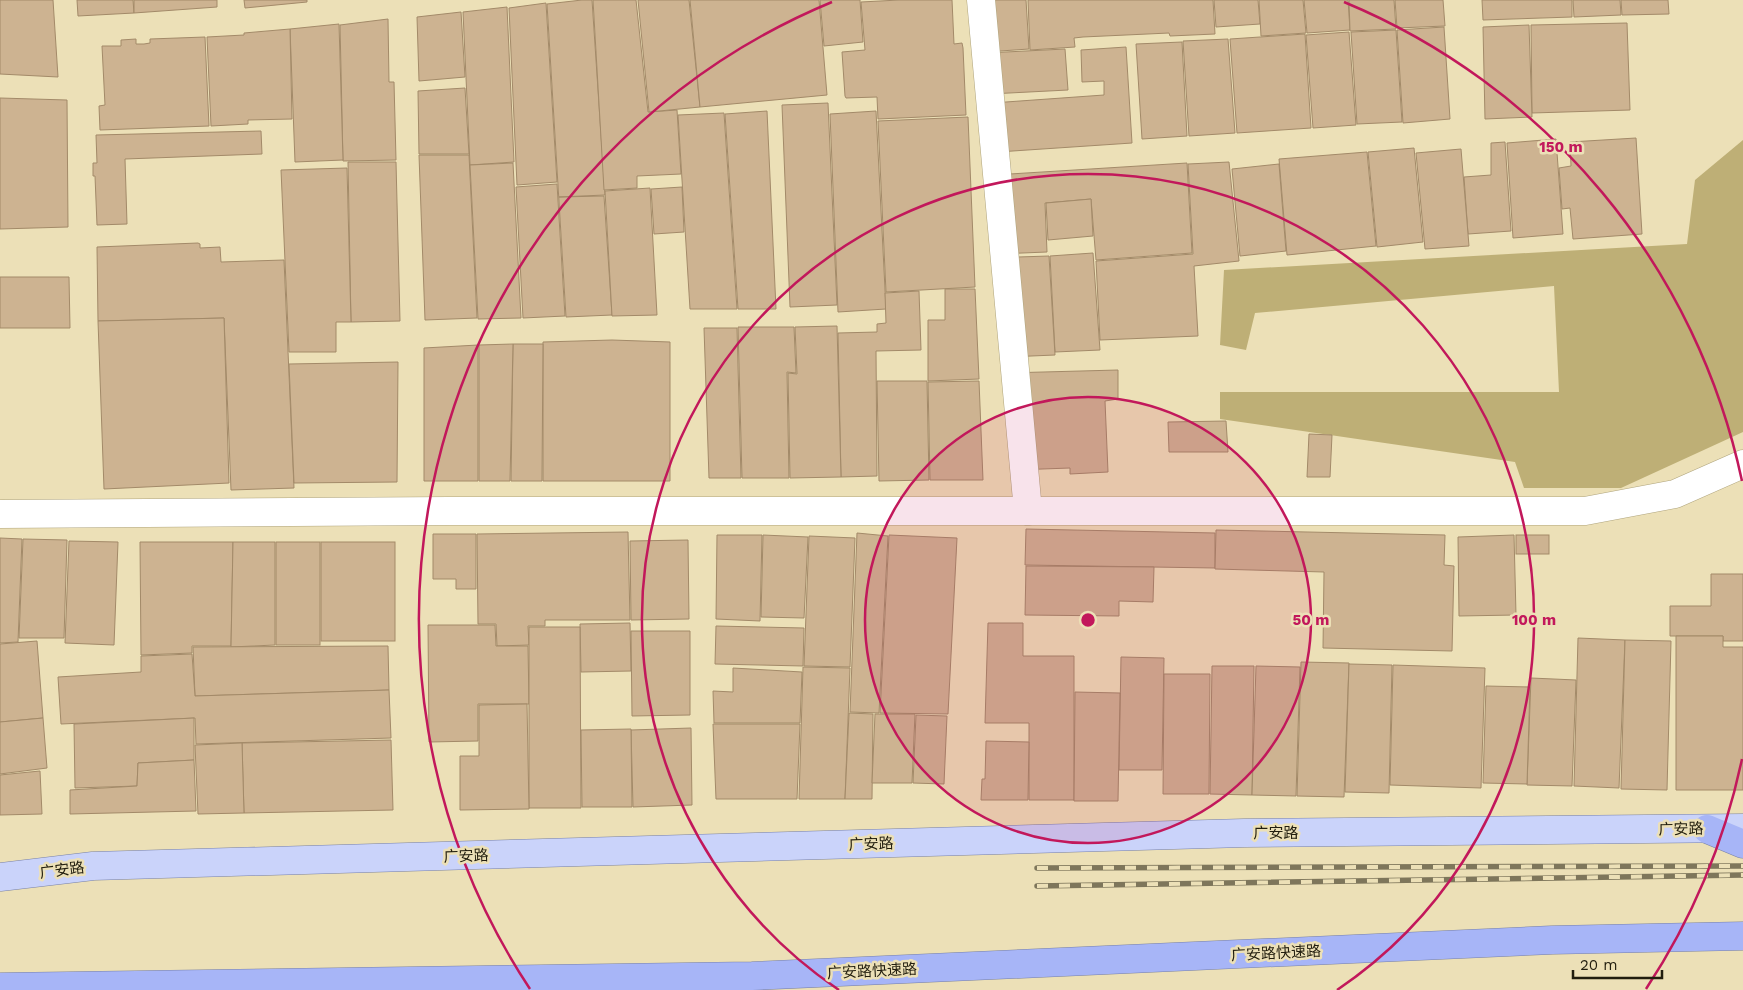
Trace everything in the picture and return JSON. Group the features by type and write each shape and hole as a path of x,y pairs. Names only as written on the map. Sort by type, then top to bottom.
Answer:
{"highway":[{"path":"1707,829 1743,844"},
{"name":"广安路快速路","path":"0,987 752,976 1552,940 1743,936"}],"main road":[{"name":"广安路","path":"0,877 103,866 1244,833 1743,828"}],"street":[{"path":"981,0 1028,511"},
{"path":"0,514 439,511 1585,511 1675,494 1743,464"}],"shaded area":[{"path":"1743,140 1743,432 1621,488 1524,488 1515,462 1220,419 1220,392 1559,392 1554,286 1255,313 1246,350 1220,345 1224,270 1687,244 1695,180"}],"building":[{"path":"0,0 53,0 58,77 0,74"},
{"path":"77,0 133,0 134,13 78,16"},
{"path":"134,0 217,0 217,7 134,13"},
{"path":"244,0 307,0 307,2 245,8"},
{"path":"592,0 605,195 559,197 604,196 612,315 566,317 547,4"},
{"path":"593,0 636,0 648,112 677,110 681,174 637,176 637,188 604,190"},
{"path":"638,0 689,0 700,107 649,112"},
{"path":"690,0 819,0 827,95 700,107"},
{"path":"820,0 860,0 863,42 824,46"},
{"path":"952,0 954,44 962,43 963,48 966,115 878,119 877,97 846,98 842,52 865,50 861,2"},
{"path":"980,0 1026,0 1029,49 986,52"},
{"path":"1028,0 1213,0 1215,34 1170,36 1169,33 1083,37 1074,38 1075,47 1030,50"},
{"path":"1214,0 1258,0 1260,24 1216,27"},
{"path":"1259,0 1303,0 1306,33 1261,36"},
{"path":"1304,0 1348,0 1350,30 1307,33"},
{"path":"1349,0 1394,0 1396,29 1350,31"},
{"path":"1395,0 1443,0 1445,26 1397,28"},
{"path":"1482,0 1572,0 1572,17 1483,20"},
{"path":"1573,0 1620,0 1621,15 1574,17"},
{"path":"1621,0 1668,0 1669,14 1622,15"},
{"path":"546,3 557,182 517,185 509,8"},
{"path":"507,7 514,162 470,165 463,12"},
{"path":"461,12 465,77 419,81 417,17"},
{"path":"388,19 389,82 394,82 396,160 343,161 340,25"},
{"path":"1627,23 1630,110 1532,113 1531,25"},
{"path":"339,24 343,160 295,162 290,29"},
{"path":"1529,25 1532,117 1485,119 1483,27"},
{"path":"1444,27 1450,119 1403,123 1397,30"},
{"path":"290,29 292,119 248,120 248,124 211,126 207,37 244,35 244,33"},
{"path":"1396,30 1402,122 1357,124 1351,32"},
{"path":"1349,32 1356,125 1313,128 1306,35"},
{"path":"1305,34 1311,128 1237,133 1230,39"},
{"path":"205,37 209,126 100,130 99,106 105,105 102,46 121,46 121,40 136,39 136,44 144,44 150,43 150,39"},
{"path":"1228,39 1235,133 1189,136 1183,41"},
{"path":"1182,42 1187,136 1142,139 1136,44"},
{"path":"1126,47 1132,143 998,152 992,103 1104,95 1104,81 1082,82 1081,50"},
{"path":"1065,49 1068,90 990,94 986,53"},
{"path":"465,88 469,154 419,154 418,91"},
{"path":"0,98 67,100 68,227 0,229"},
{"path":"828,103 837,305 790,307 782,105"},
{"path":"767,111 776,309 738,309 725,114"},
{"path":"876,111 886,309 838,312 830,114"},
{"path":"724,113 737,309 690,309 678,115"},
{"path":"968,117 975,287 886,292 878,121"},
{"path":"261,131 262,154 125,159 127,224 97,225 95,176 93,176 93,163 97,163 96,135"},
{"path":"1636,138 1642,234 1573,239 1570,208 1562,209 1559,168 1571,166 1570,142"},
{"path":"1556,139 1563,234 1513,238 1507,143"},
{"path":"1505,142 1511,231 1468,234 1464,177 1491,175 1491,143"},
{"path":"1414,148 1423,242 1377,247 1368,152"},
{"path":"1461,149 1469,246 1425,249 1416,153"},
{"path":"1367,152 1376,246 1287,255 1279,159"},
{"path":"419,155 469,155 477,318 425,320"},
{"path":"348,162 396,162 400,321 351,322"},
{"path":"1229,162 1239,261 1194,266 1198,336 1100,340 1096,261 1193,254 1188,164"},
{"path":"513,163 521,318 478,319 470,165"},
{"path":"1187,163 1192,253 1096,260 1091,199 1045,203 1047,252 998,254 994,175"},
{"path":"1279,164 1286,251 1240,256 1232,169"},
{"path":"347,168 351,322 336,322 336,352 289,352 281,170"},
{"path":"557,184 565,316 523,318 516,187"},
{"path":"682,187 684,232 654,234 651,189"},
{"path":"650,188 657,315 612,316 605,191"},
{"path":"1091,199 1093,236 1048,240 1046,203"},
{"path":"198,243 200,248 220,247 221,262 284,260 294,488 231,490 224,318 98,321 97,247"},
{"path":"1093,253 1100,350 1055,352 1050,256"},
{"path":"1049,256 1055,355 1008,357 1018,257"},
{"path":"0,277 69,277 70,328 0,328"},
{"path":"945,289 975,289 979,379 928,381 928,320 945,320"},
{"path":"919,291 921,350 876,351 877,476 841,477 838,333 877,332 877,324 886,323 885,293"},
{"path":"224,318 229,483 104,489 98,321"},
{"path":"837,326 841,477 790,478 788,373 797,374 795,327"},
{"path":"738,327 794,327 796,373 787,372 789,478 742,478"},
{"path":"704,328 737,328 741,478 709,478"},
{"path":"612,340 670,342 670,481 543,481 543,342"},
{"path":"513,344 543,344 542,481 511,481"},
{"path":"513,344 510,481 479,481 479,345"},
{"path":"478,345 478,481 424,481 424,348"},
{"path":"398,362 397,482 294,483 289,364"},
{"path":"1118,370 1118,399 1105,401 1108,472 1070,474 1070,468 1015,470 1006,373"},
{"path":"877,381 927,381 929,480 879,481"},
{"path":"979,381 983,480 930,480 928,382"},
{"path":"1226,421 1228,452 1169,452 1168,422"},
{"path":"1309,434 1332,435 1330,477 1307,477"},
{"path":"1026,529 1215,533 1215,568 1025,565"},
{"path":"1216,530 1445,535 1444,565 1454,566 1452,651 1323,648 1324,572 1215,569"},
{"path":"628,532 630,620 545,620 545,626 528,626 529,645 497,646 496,624 478,624 477,534"},
{"path":"857,533 888,536 879,713 850,712"},
{"path":"433,534 476,534 476,589 456,589 456,579 433,579"},
{"path":"717,535 762,535 760,621 716,619"},
{"path":"763,535 808,537 804,618 761,617"},
{"path":"889,535 957,538 948,714 880,713"},
{"path":"1514,535 1516,615 1459,616 1458,537"},
{"path":"1516,535 1549,535 1549,554 1516,554"},
{"path":"809,536 855,538 850,667 804,666"},
{"path":"0,538 22,539 18,642 0,643"},
{"path":"23,539 67,540 64,638 19,638"},
{"path":"688,540 689,619 631,620 630,541"},
{"path":"69,541 118,542 114,645 65,643"},
{"path":"140,542 233,542 231,646 192,646 192,653 141,655"},
{"path":"233,542 275,542 275,645 231,647"},
{"path":"276,542 320,542 320,645 276,645"},
{"path":"321,542 395,542 395,641 321,641"},
{"path":"1026,566 1154,567 1153,602 1119,601 1119,616 1025,615"},
{"path":"1711,574 1743,574 1743,641 1723,641 1723,636 1670,636 1670,606 1711,606"},
{"path":"630,623 631,671 581,672 580,624"},
{"path":"988,623 1023,623 1023,656 1074,656 1074,800 1029,800 1029,723 985,723"},
{"path":"428,625 495,625 496,646 528,646 529,704 478,704 478,741 429,742"},
{"path":"716,626 804,628 803,666 715,664"},
{"path":"529,627 580,627 581,808 529,808"},
{"path":"631,631 690,631 690,715 632,716"},
{"path":"1676,636 1723,636 1723,647 1743,647 1743,790 1676,790"},
{"path":"1578,638 1625,640 1619,788 1574,786"},
{"path":"1625,640 1671,641 1667,790 1621,789"},
{"path":"37,641 43,718 0,722 0,644"},
{"path":"388,646 389,690 195,696 193,647"},
{"path":"192,654 195,696 389,690 391,738 196,744 195,718 61,724 58,677 141,672 141,656"},
{"path":"1121,657 1164,658 1162,770 1119,770"},
{"path":"1301,662 1349,663 1344,797 1297,796"},
{"path":"1349,664 1392,665 1389,793 1345,792"},
{"path":"1393,665 1485,668 1481,788 1390,785"},
{"path":"1212,666 1254,666 1252,795 1210,794"},
{"path":"1256,666 1300,667 1296,796 1252,795"},
{"path":"803,667 850,668 845,799 799,799"},
{"path":"733,668 802,672 800,723 714,723 713,691 733,692"},
{"path":"1164,674 1210,674 1209,794 1163,794"},
{"path":"1531,678 1576,680 1572,786 1527,785"},
{"path":"1486,686 1530,687 1527,784 1483,783"},
{"path":"1075,692 1120,693 1118,801 1074,801"},
{"path":"527,704 529,809 460,810 460,756 479,756 479,705"},
{"path":"849,713 873,714 872,799 845,799"},
{"path":"875,714 915,714 912,783 872,783"},
{"path":"916,715 947,716 944,784 913,783"},
{"path":"43,718 47,768 0,774 0,722"},
{"path":"194,718 194,760 138,763 137,786 75,788 74,724"},
{"path":"713,724 800,724 797,799 716,799"},
{"path":"691,728 692,805 633,807 631,730"},
{"path":"631,729 632,807 582,807 581,730"},
{"path":"391,740 393,810 244,813 242,743"},
{"path":"986,741 1029,742 1028,800 981,800 982,779 985,779"},
{"path":"242,743 244,813 198,814 195,745"},
{"path":"194,760 196,811 70,814 70,790 137,786 138,763"},
{"path":"40,771 42,814 0,815 0,775"}],"railway":[{"path":"1037,868 1743,866"},
{"path":"1037,886 1743,875"}]}
